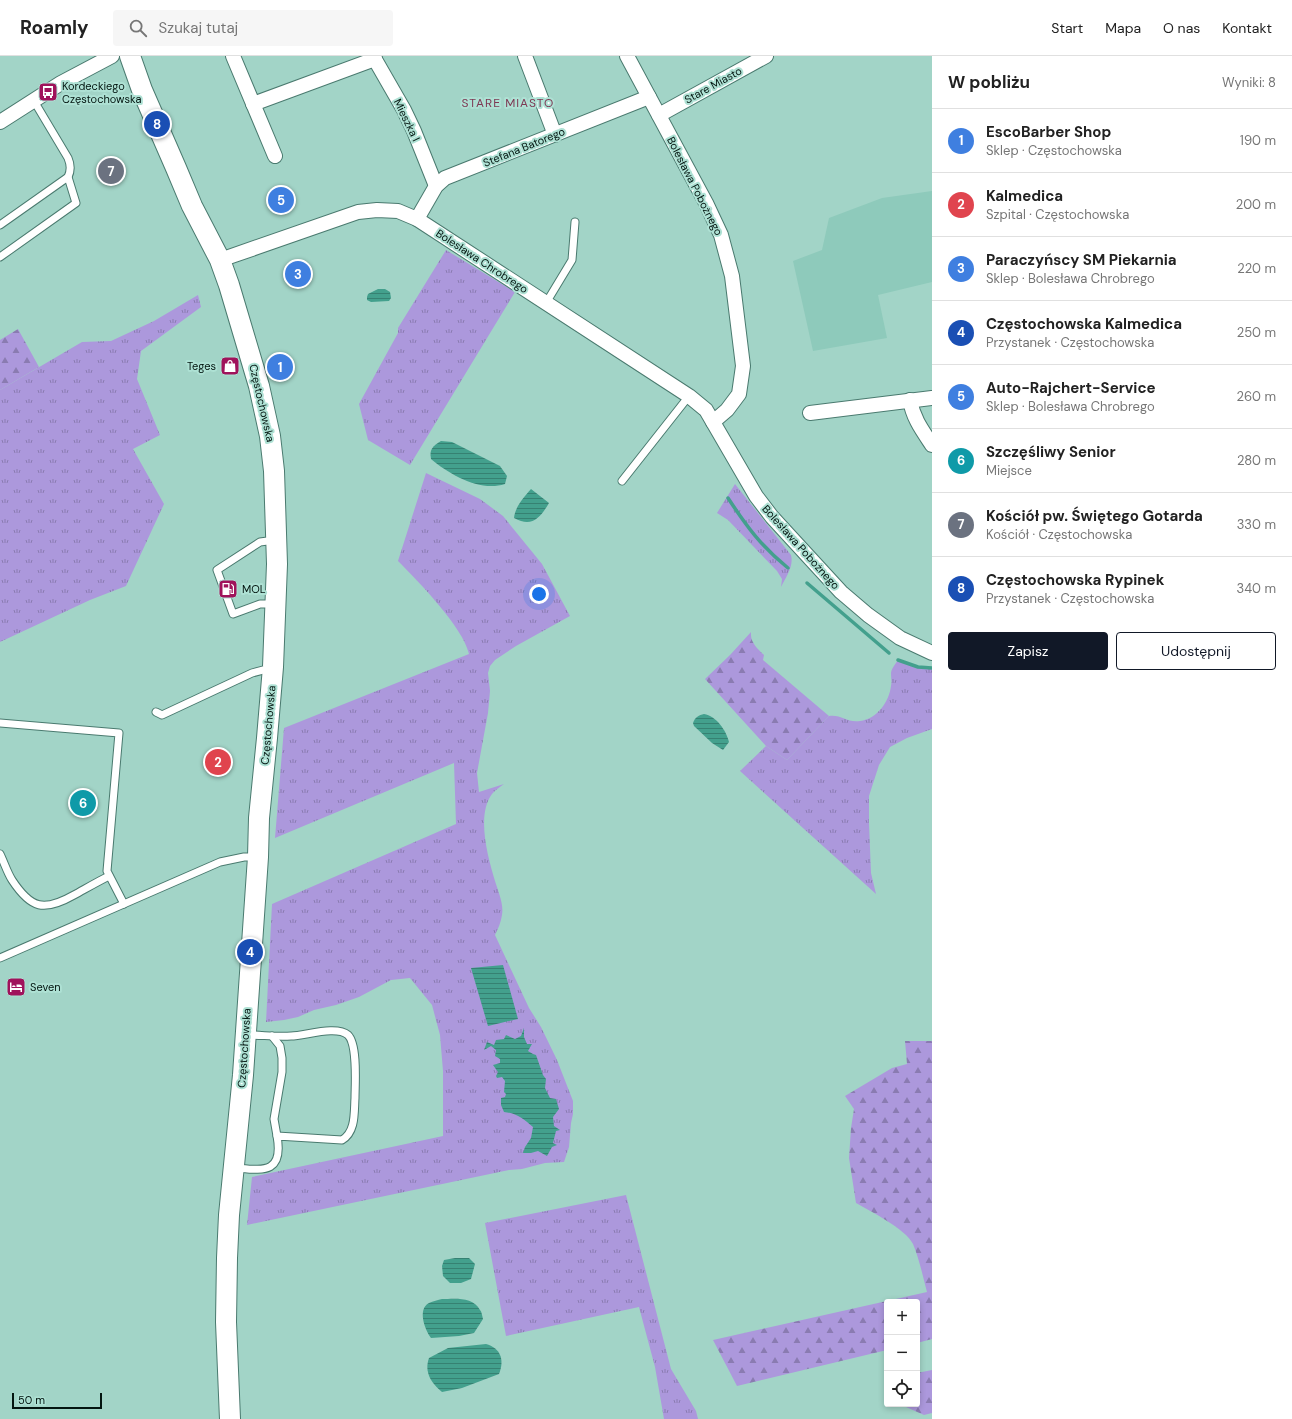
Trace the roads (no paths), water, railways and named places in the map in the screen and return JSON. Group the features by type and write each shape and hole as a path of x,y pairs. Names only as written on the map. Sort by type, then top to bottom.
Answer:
{"main road":[{"name":"Częstochowska","path":"130,56 142,90 178,175 220,260 229,285 266,413 274,472 277,540 273,667 259,818 258,857 243,1075 229,1215 226,1278 226,1322 230,1419"}],"street":[{"path":"0,122 81,72 112,56"},
{"path":"233,56 275,156"},
{"path":"525,56 555,134"},
{"name":"Bolesława Pobożnego","path":"627,56 706,203 721,235 732,276 739,323 743,366 738,394 727,410 714,422 756,496 768,512 841,592 868,615 900,638 932,653"},
{"name":"Stare Miasto","path":"659,115 766,56"},
{"path":"253,104 374,58"},
{"name":"Mieszka I","path":"374,58 414,130 436,186"},
{"name":"Stefana Batorego","path":"417,219 436,186 445,178 649,97"},
{"name":"Bolesława Chrobrego","path":"220,260 358,212 377,210 398,211 417,219 689,396 706,410 714,422"},
{"path":"810,413 932,398"},
{"path":"910,400 911,410 915,419 932,445"}],"lane":[{"path":"0,257 76,203 68,178 71,169 68,158 34,101"},
{"path":"0,226 68,178"},
{"path":"546,303 572,260 576,222"},
{"path":"622,481 689,396"},
{"path":"276,604 260,604 233,614 217,570 260,542 277,540"},
{"path":"156,712 162,715 252,673 273,667"},
{"path":"0,723 118,733 107,871 124,904"},
{"path":"0,854 12,879 28,900 37,904 48,906 58,904 109,876"},
{"path":"0,958 220,862 244,857 258,857"},
{"path":"245,1035 291,1036 338,1031 348,1035 352,1043 356,1084 353,1123 348,1137 342,1140 277,1136"},
{"path":"234,1168 260,1170 268,1168 276,1159 278,1143 274,1120 282,1072 282,1058 280,1046 272,1036"}],"waterway":[{"path":"728,498 755,536 788,568"},
{"path":"807,583 889,653"},
{"path":"898,660 918,667 932,668"}],"place":[{"name":"Kordeckiego Częstochowska","path":"48,92"},
{"name":"Częstochowska Rypinek","path":"157,124"},
{"name":"Kościół pw. Świętego Gotarda","path":"111,171"},
{"name":"Auto-Rajchert-Service","path":"281,200"},
{"name":"Paraczyńscy SM Piekarnia","path":"298,274"},
{"name":"Teges","path":"230,366"},
{"name":"EscoBarber Shop","path":"280,367"},
{"name":"MOL","path":"228,589"},
{"name":"Kalmedica","path":"218,762"},
{"name":"Szczęśliwy Senior","path":"83,803"},
{"name":"Częstochowska Kalmedica","path":"250,952"},
{"name":"Seven","path":"16,987"}],"district":[{"name":"STARE MIASTO","path":"508,103"}]}
